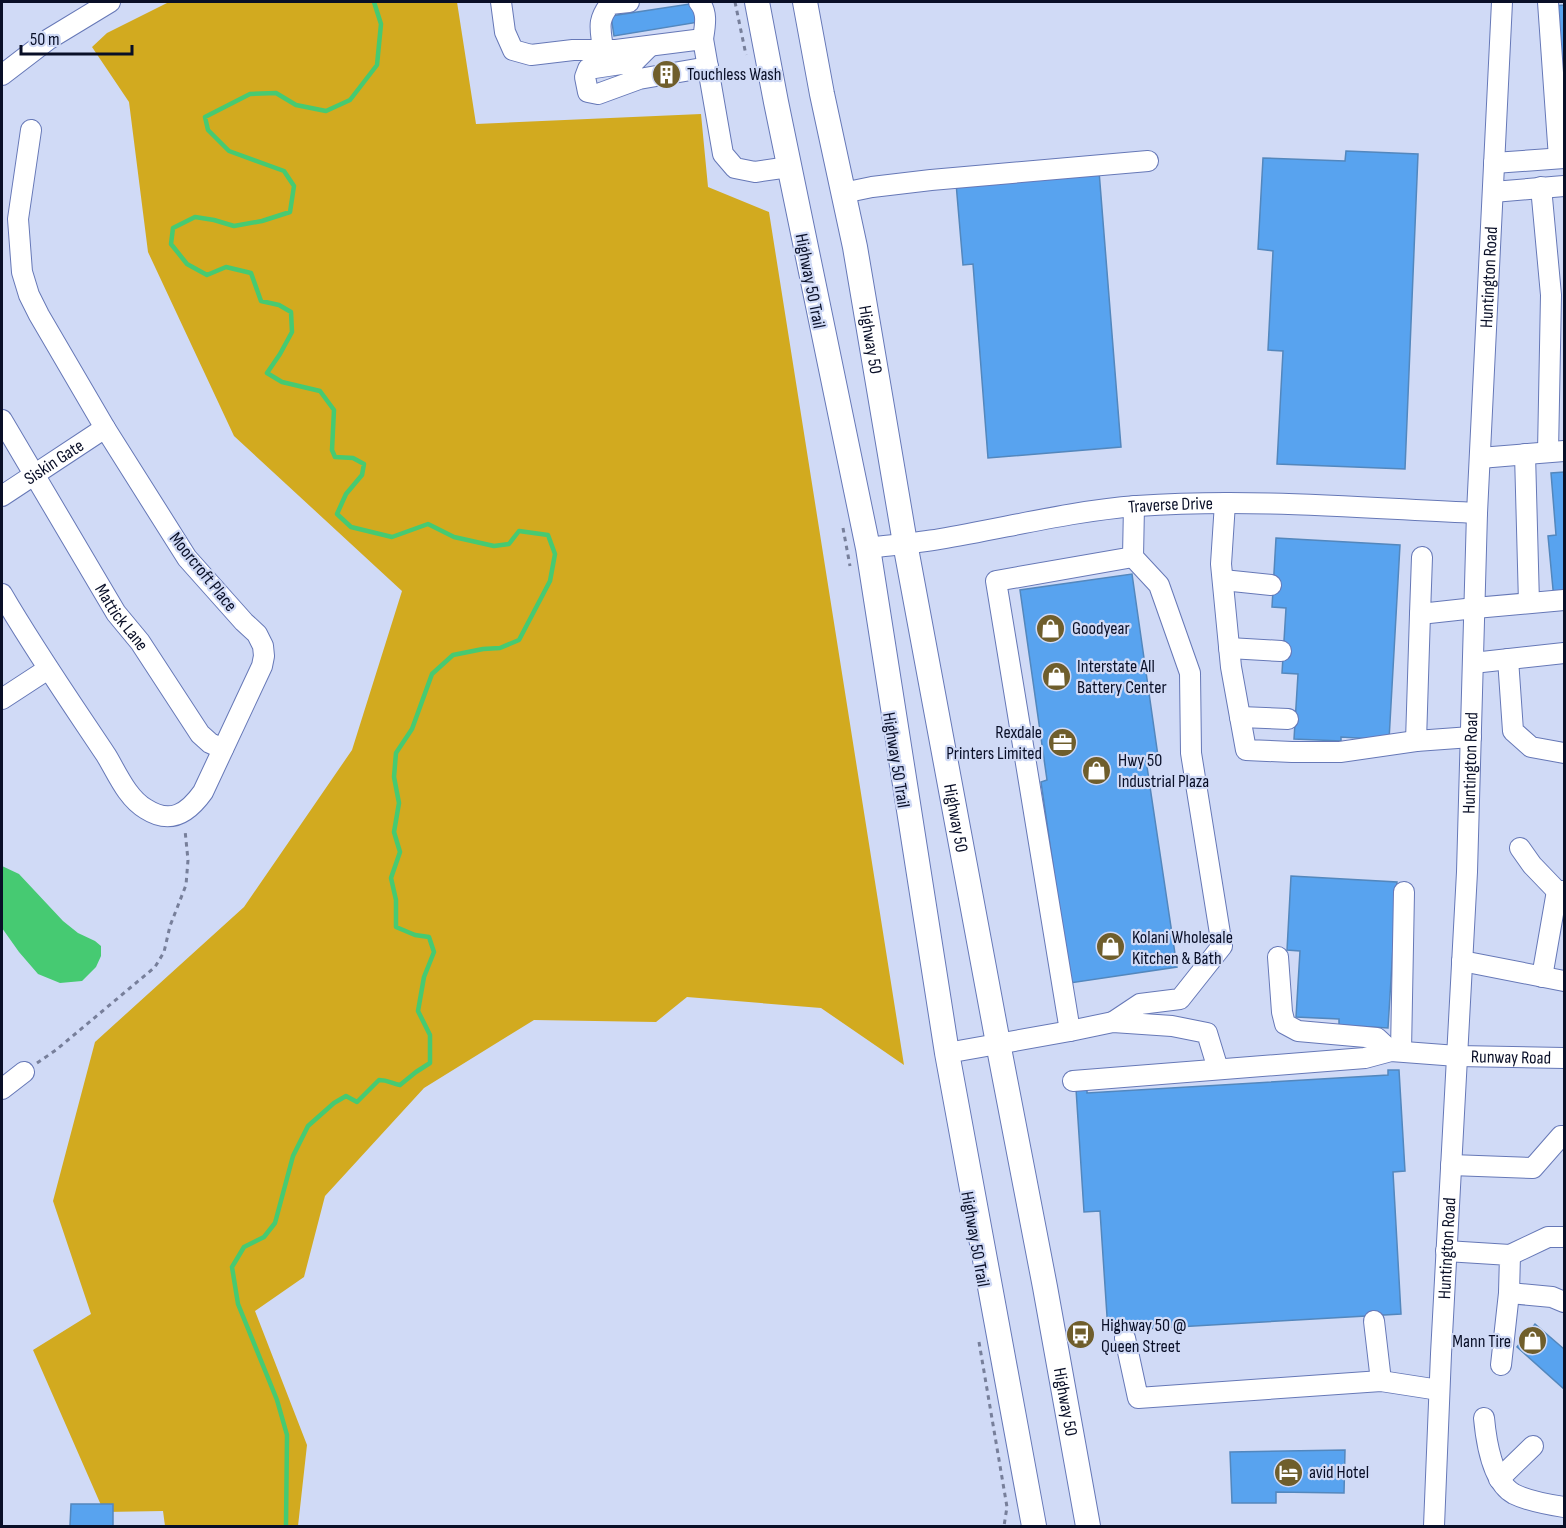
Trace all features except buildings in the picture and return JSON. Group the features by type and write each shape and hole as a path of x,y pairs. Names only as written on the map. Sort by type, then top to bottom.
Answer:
{"main road":[{"path":"758,2 789,166 868,548 947,1053 1034,1527"},
{"name":"Highway 50","path":"805,2 855,247 905,543 1046,1287 1088,1527"},
{"path":"1008,1387 998,1402 1017,1505 1018,1527"},
{"path":"1065,1395 1071,1400 1088,1497 1092,1509 1104,1527"}],"street":[{"path":"2,75 49,39 110,2"},
{"path":"501,2 505,32 513,50 531,55 573,50 616,50 703,39"},
{"path":"603,50 600,21 610,4 621,2"},
{"path":"699,2 704,8 703,39 723,154 735,168 754,172 789,166"},
{"name":"Huntington Road","path":"1434,1527 1446,1251 1467,872 1477,513 1502,2"},
{"path":"1494,164 1562,158 1548,2"},
{"path":"650,46 634,62 588,69 585,78 588,92 598,94 639,79 708,67"},
{"name":"Moorcroft Place","path":"31,130 10,220 29,295 105,428 187,558 257,634 263,646 262,666 203,792 194,804 182,813"},
{"path":"843,193 931,180 1148,161"},
{"path":"1493,192 1564,186"},
{"path":"1480,458 1556,452 1551,295 1541,188"},
{"name":"Mattick Lane","path":"2,420 116,613 141,642 200,734 210,743 223,749"},
{"name":"Siskin Gate","path":"2,496 105,428"},
{"path":"1525,454 1528,603"},
{"path":"1225,503 1221,564 1231,667 1246,750 1340,752 1416,741 1471,737"},
{"name":"Traverse Drive","path":"868,548 939,539 1053,517 1134,506 1257,503 1477,513"},
{"path":"1113,1022 1140,1004 1180,999 1222,946 1191,753 1190,673 1159,585 1133,558 1134,506"},
{"path":"1416,741 1422,557"},
{"path":"1070,1031 996,581 1133,558"},
{"path":"1223,580 1271,585"},
{"path":"2,595 135,801 161,815 182,813"},
{"path":"1420,614 1564,600"},
{"path":"1229,648 1281,651"},
{"path":"1473,663 1564,653"},
{"path":"1508,659 1513,731 1531,747 1564,753"},
{"path":"2,699 48,669"},
{"path":"1240,717 1288,719"},
{"path":"1521,848 1532,865 1561,891 1542,977"},
{"path":"1396,1051 1404,892"},
{"path":"1278,957 1285,1024 1298,1031 1377,1038 1396,1051"},
{"path":"1462,961 1564,981"},
{"path":"947,1053 1113,1022 1172,1026 1207,1033 1218,1070"},
{"path":"1073,1081 1365,1058 1396,1051"},
{"name":"Runway Road","path":"1396,1051 1457,1056 1564,1058"},
{"path":"2,1065 24,1072"},
{"path":"2,1089 24,1072"},
{"path":"1451,1165 1533,1168 1564,1136"},
{"path":"1446,1251 1510,1255 1548,1237 1564,1237"},
{"path":"1501,1365 1509,1293 1510,1255"},
{"path":"1509,1293 1552,1297 1564,1302"},
{"path":"1374,1321 1381,1382"},
{"path":"1125,1338 1138,1398 1381,1382 1439,1390"},
{"path":"1484,1418 1487,1442 1499,1479 1513,1493 1564,1507"},
{"path":"1499,1479 1533,1446"}],"path":[{"path":"735,2 747,59"},
{"path":"841,520 850,566"},
{"path":"24,1072 56,1050 155,967 164,952 170,926 183,895 188,874 182,813"},
{"path":"979,1343 1007,1507 1004,1527"}],"shaded area":[{"path":"169,2 457,2 476,124 701,114 708,187 769,212 904,1065 821,1008 687,997 656,1022 534,1020 424,1088 325,1196 304,1277 255,1311 307,1445 298,1526 165,1526 163,1511 104,1512 33,1350 91,1314 53,1201 95,1042 244,907 352,750 402,591 234,436 148,252 129,102 92,47 107,33"},
{"path":"2,866 19,874 63,921 101,946 101,956 96,967 82,981 60,983 38,974 2,928"}],"waterway":[{"path":"286,1526 287,1435 277,1400 238,1304 232,1267 244,1247 264,1237 275,1223 293,1156 308,1126 334,1103 346,1096 357,1102 379,1080 400,1085 430,1063 430,1035 418,1011 424,977 434,952 429,937 415,935 396,927 396,900 391,878 400,852 394,832 399,803 394,777 396,753 412,729 432,674 453,655 500,648 519,640 550,581 555,554 548,535 519,531 509,544 494,546 454,537 428,524 392,537 351,527 337,514 346,494 362,475 364,464 353,458 335,457 332,450 334,410 320,391 282,382 267,373 292,332 291,312 279,305 261,301 251,273 226,267 207,275 187,264 171,244 173,228 195,217 234,226 262,221 290,212 294,186 284,171 229,151 208,130 205,117 250,94 276,93 296,105 326,111 350,100 377,65 381,24 374,2"}],"place":[{"name":"Touchless Wash","path":"666,74"},
{"name":"Goodyear","path":"1051,628"},
{"name":"Interstate All Battery Center","path":"1056,676"},
{"name":"Rexdale Printers Limited","path":"1063,742"},
{"name":"Hwy 50 Industrial Plaza","path":"1097,770"},
{"name":"Kolani Wholesale Kitchen & Bath","path":"1111,947"},
{"name":"Highway 50 @ Queen Street","path":"1080,1335"},
{"name":"Mann Tire","path":"1532,1341"},
{"name":"avid Hotel","path":"1288,1472"}]}
